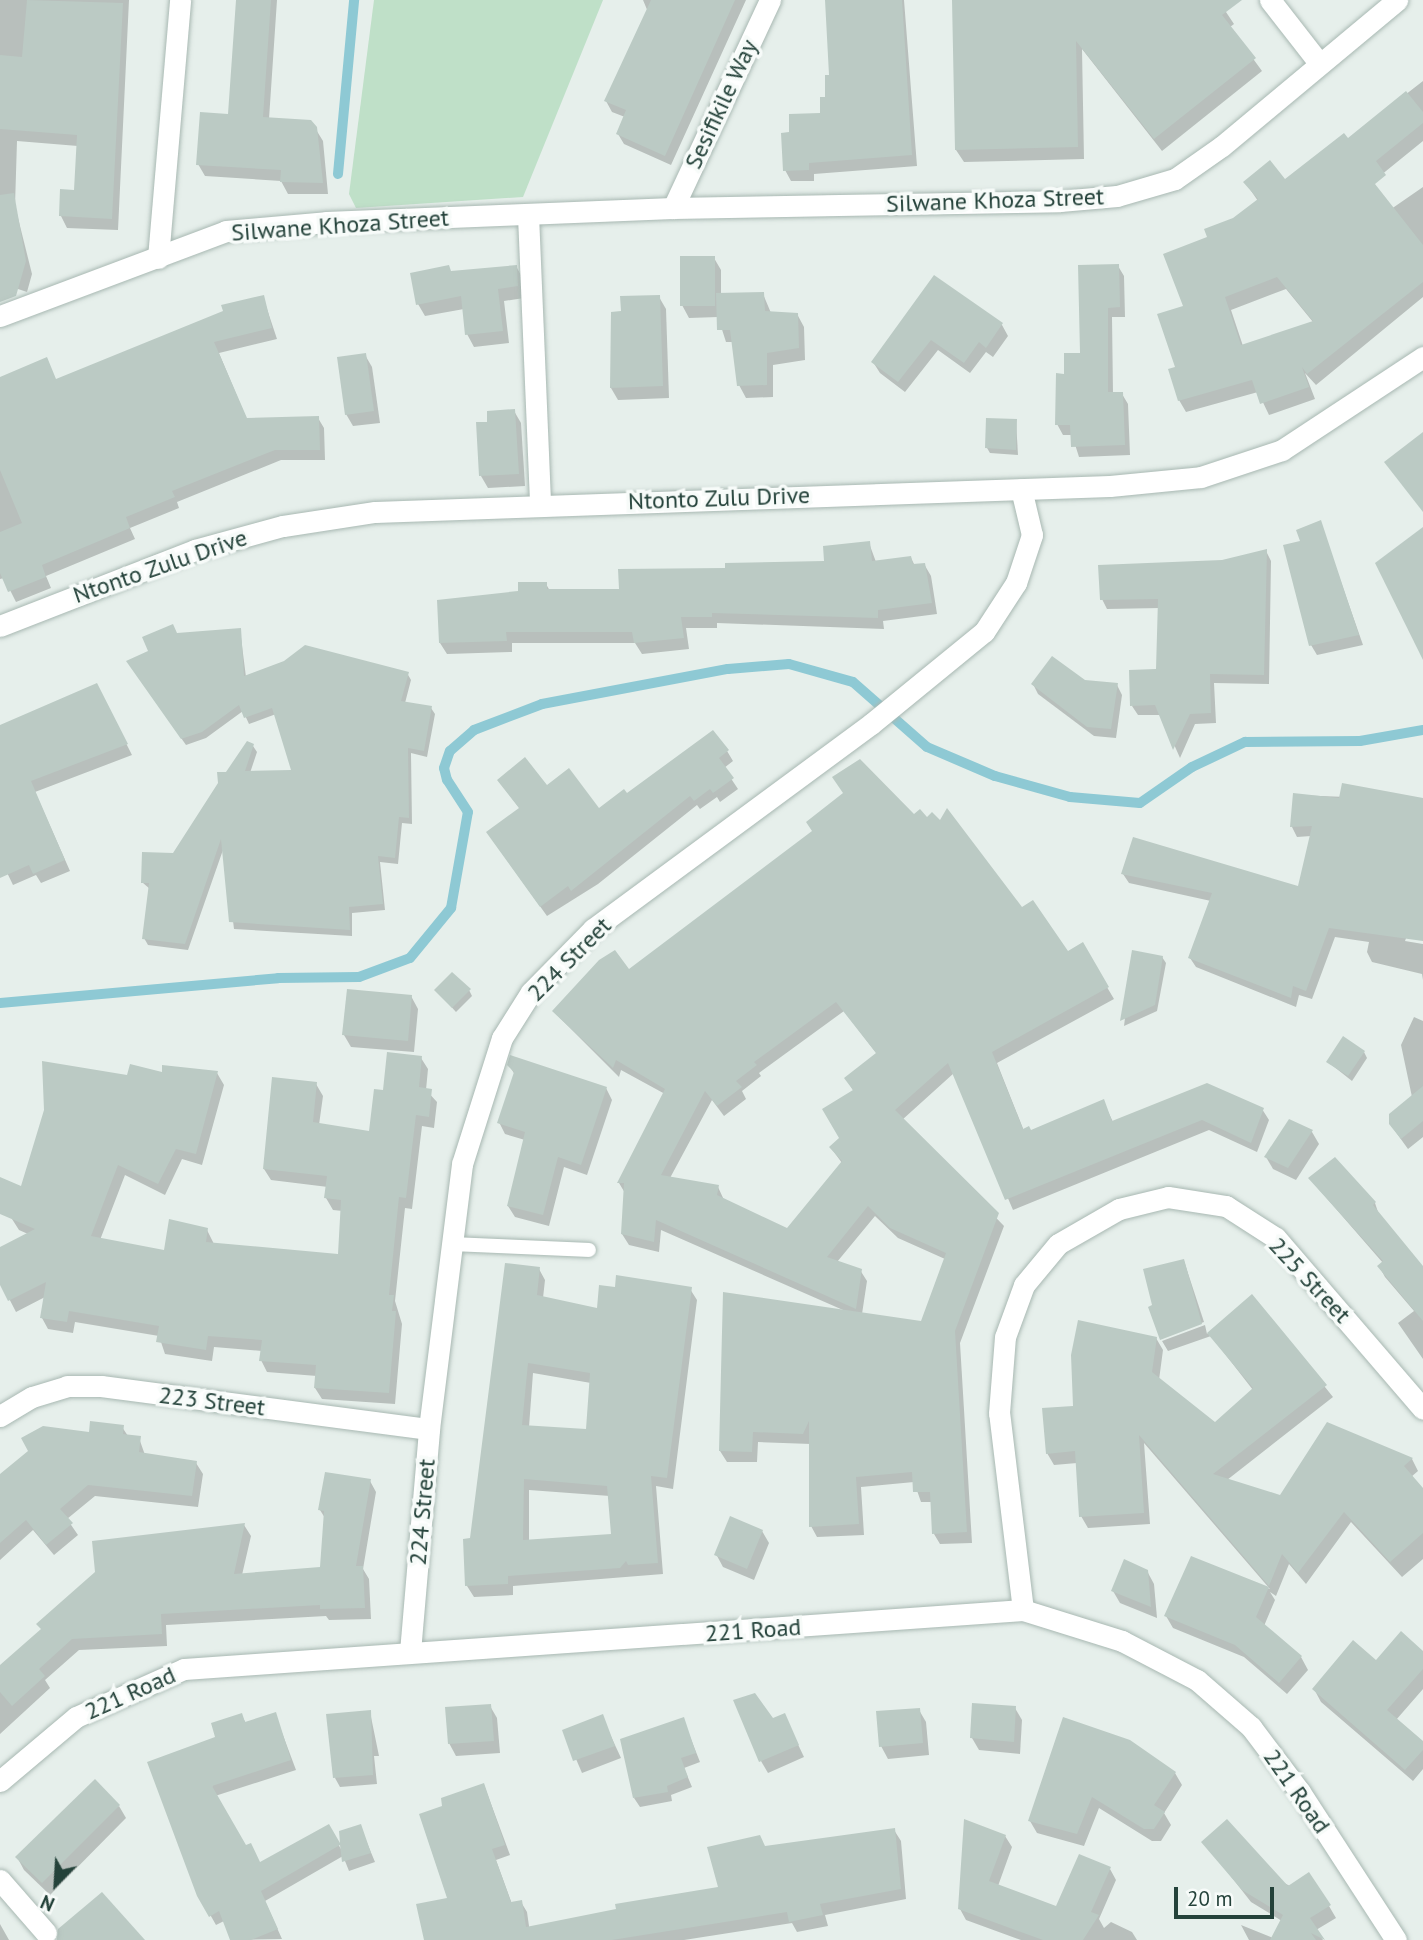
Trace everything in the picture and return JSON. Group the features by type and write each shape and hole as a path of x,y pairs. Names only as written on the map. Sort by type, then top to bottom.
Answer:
{"street":[{"path":"158,258 180,0"},
{"name":"Sesifikile Way","path":"673,208 770,0"},
{"path":"1270,0 1319,63"},
{"name":"Silwane Khoza Street","path":"0,316 226,231 326,222 673,208 1060,201 1117,196 1175,178 1222,146 1397,0"},
{"path":"528,215 540,504"},
{"name":"Ntonto Zulu Drive","path":"0,626 195,550 284,526 375,512 540,504 1021,489 1201,477 1283,450 1423,357"},
{"name":"224 Street","path":"410,1652 429,1429 462,1164 480,1094 502,1038 531,992 593,929 871,724 984,632 1016,583 1032,535 1021,489"},
{"name":"225 Street","path":"1023,1610 999,1413 1005,1337 1024,1285 1058,1244 1119,1209 1168,1197 1226,1206 1276,1238 1423,1409"},
{"name":"223 Street","path":"0,1416 32,1397 67,1386 101,1386 429,1429"},
{"name":"221 Road","path":"0,1781 76,1717 184,1669 1023,1610 1122,1640 1197,1680 1251,1727 1300,1792 1396,1940"},
{"path":"0,1880 46,1933"}],"lane":[{"path":"453,1244 589,1251"}],"green space":[{"path":"374,0 603,0 523,197 356,208 349,194"}],"building":[{"path":"27,0 123,3 112,219 59,216 60,189 74,190 77,135 0,129 0,55 22,57"},
{"path":"236,0 271,0 263,117 311,120 317,127 323,183 280,182 281,170 196,165 200,112 228,114"},
{"path":"651,0 735,0 665,156 616,134 626,110 604,101"},
{"path":"825,0 902,0 912,155 809,163 809,170 783,171 781,133 789,132 789,114 820,113 820,97 825,97 825,75 829,75"},
{"path":"952,0 1242,0 1222,15 1256,58 1154,139 1076,41 1078,147 955,150"},
{"path":"1406,91 1423,112 1423,123 1376,161 1386,175 1375,184 1423,245 1423,282 1307,374 1302,367 1309,387 1260,404 1252,380 1178,401 1168,369 1175,367 1157,314 1183,306 1163,254 1207,237 1204,229 1233,218 1258,199 1243,182 1270,160 1285,179 1344,133 1348,138","holes":["1277,277 1313,321 1241,345 1225,297"]},
{"path":"14,193 26,261 16,296 0,302 0,195"},
{"path":"680,256 715,256 715,306 680,306"},
{"path":"1119,264 1120,307 1108,308 1108,392 1123,392 1125,445 1071,447 1070,425 1055,425 1056,373 1064,374 1064,353 1080,353 1078,265"},
{"path":"449,265 451,271 517,265 518,286 498,289 503,331 465,335 461,296 416,305 410,273"},
{"path":"934,275 1003,323 986,348 979,342 964,363 931,340 898,382 871,362"},
{"path":"764,292 765,311 798,313 799,348 767,353 767,385 737,386 730,330 717,330 716,293"},
{"path":"264,295 272,328 214,342 247,418 319,416 320,450 275,450 172,491 175,497 126,517 130,528 42,565 46,577 8,592 0,573 0,532 22,523 0,470 0,377 47,357 56,379 223,311 221,305"},
{"path":"660,295 663,386 610,388 611,312 621,311 620,296"},
{"path":"366,353 374,411 345,415 337,357"},
{"path":"515,409 519,474 479,476 476,422 487,422 487,411"},
{"path":"986,418 1017,419 1016,450 985,448"},
{"path":"1423,432 1423,512 1384,462"},
{"path":"1321,520 1359,635 1309,646 1283,545 1300,541 1296,530"},
{"path":"1423,527 1423,660 1375,563"},
{"path":"870,541 872,561 911,556 913,564 925,563 932,603 878,610 878,618 712,613 712,617 681,617 684,638 634,643 632,632 506,632 507,641 439,643 437,600 518,591 518,582 547,582 547,589 619,589 618,569 725,568 725,563 824,561 823,546"},
{"path":"1267,549 1264,675 1210,674 1211,713 1190,714 1173,750 1155,705 1130,706 1129,670 1156,669 1158,599 1100,600 1098,565 1222,560"},
{"path":"173,624 177,633 241,628 244,676 284,661 305,645 409,672 401,701 432,706 424,751 408,748 409,818 399,817 395,858 378,856 383,904 349,907 350,930 229,922 221,839 185,944 142,939 149,883 141,883 142,852 173,853 218,783 217,772 226,772 247,741 254,744 245,771 291,770 272,708 244,718 239,705 202,732 181,739 126,661 148,651 142,637"},
{"path":"1052,656 1085,680 1118,683 1111,729 1087,727 1031,684"},
{"path":"97,683 128,744 31,781 65,860 33,874 29,865 0,878 0,725"},
{"path":"713,730 729,750 719,758 734,778 713,793 710,789 694,801 690,796 571,891 568,886 540,907 486,832 519,808 497,780 525,757 547,785 569,768 599,808 624,789 627,793"},
{"path":"860,759 914,814 920,809 927,817 932,812 940,820 947,808 1022,907 1033,900 1068,951 1083,942 1109,987 992,1052 1023,1129 1029,1126 1031,1130 1104,1099 1112,1121 1207,1083 1264,1108 1251,1143 1202,1120 1005,1200 948,1063 895,1110 999,1213 955,1331 967,1532 932,1534 930,1492 913,1492 912,1472 856,1477 859,1524 809,1527 809,1421 803,1434 753,1432 752,1452 719,1451 723,1292 921,1321 946,1253 890,1228 868,1206 827,1257 862,1269 856,1309 656,1220 654,1242 621,1234 624,1183 617,1183 665,1089 616,1060 613,1068 552,1011 599,960 615,950 629,969 812,831 806,822 843,793 832,777","holes":["836,1002 876,1053 844,1078 853,1090 822,1109 839,1138 829,1147 842,1161 787,1228 717,1195 719,1185 661,1175 705,1091 717,1106 742,1087 736,1081 757,1065 754,1062"]},
{"path":"1342,783 1423,798 1423,941 1329,928 1306,991 1293,986 1291,998 1188,958 1212,893 1121,874 1133,837 1298,886 1312,826 1290,827 1293,793 1339,798"},
{"path":"1132,950 1163,956 1155,1005 1120,1021"},
{"path":"452,972 471,989 452,1008 434,990"},
{"path":"347,989 412,995 408,1041 342,1035"},
{"path":"1343,1036 1365,1051 1348,1076 1326,1062"},
{"path":"387,1052 422,1056 419,1087 432,1089 429,1117 416,1115 406,1198 399,1197 389,1295 394,1295 392,1311 396,1311 389,1393 314,1388 316,1365 259,1361 262,1340 208,1336 206,1350 156,1342 159,1326 69,1311 67,1322 40,1318 46,1282 8,1301 0,1285 0,1247 35,1229 0,1214 0,1177 21,1186 44,1110 42,1061 127,1075 130,1064 162,1072 162,1065 218,1071 196,1154 176,1149 158,1184 118,1165 91,1236 164,1250 169,1219 208,1228 206,1242 338,1254 341,1200 324,1198 327,1176 263,1169 272,1077 317,1082 313,1122 369,1131 374,1089 383,1090"},
{"path":"510,1055 607,1087 581,1165 558,1157 543,1215 507,1206 525,1132 497,1123 514,1072 507,1065"},
{"path":"1423,1086 1423,1121 1401,1139 1389,1124 1389,1114"},
{"path":"1289,1119 1313,1130 1288,1168 1264,1157"},
{"path":"1335,1157 1376,1202 1373,1205 1423,1266 1423,1321 1377,1266 1383,1261 1308,1178"},
{"path":"1184,1259 1202,1324 1160,1340 1148,1307 1152,1305 1143,1269"},
{"path":"505,1263 540,1267 537,1295 597,1308 599,1285 615,1287 616,1275 692,1287 667,1478 651,1476 658,1563 628,1565 626,1561 620,1568 508,1576 508,1584 465,1586 463,1539 470,1538","holes":["528,1363 590,1373 586,1429 522,1425","524,1479 607,1486 611,1534 523,1540"]},
{"path":"1252,1294 1327,1385 1213,1474 1280,1495 1327,1422 1413,1458 1404,1466 1423,1488 1423,1533 1390,1562 1344,1512 1298,1573 1282,1554 1269,1586 1139,1435 1144,1513 1079,1517 1075,1451 1046,1454 1042,1408 1073,1406 1071,1355 1078,1320 1157,1337 1152,1372 1215,1422 1253,1388 1207,1333"},
{"path":"90,1421 124,1425 123,1434 141,1436 139,1452 197,1461 192,1496 88,1485 60,1509 73,1523 46,1545 26,1520 0,1543 0,1474 28,1451 21,1438 43,1426 89,1432"},
{"path":"325,1472 371,1479 356,1566 363,1566 365,1608 320,1609 320,1605 161,1614 162,1634 72,1639 39,1669 45,1676 12,1706 0,1692 0,1665 41,1629 36,1624 95,1572 92,1541 245,1523 234,1574 320,1567 324,1511 318,1510"},
{"path":"730,1516 763,1530 747,1569 714,1555"},
{"path":"1191,1556 1269,1587 1256,1617 1302,1656 1279,1683 1235,1645 1164,1616"},
{"path":"1124,1559 1148,1570 1151,1607 1111,1591"},
{"path":"1401,1631 1423,1651 1423,1669 1387,1710 1423,1741 1423,1750 1405,1770 1312,1689 1353,1640 1376,1660"},
{"path":"755,1693 773,1718 785,1713 799,1745 759,1762 733,1700"},
{"path":"972,1703 1016,1706 1014,1742 970,1738"},
{"path":"491,1704 494,1741 448,1744 445,1707"},
{"path":"920,1708 923,1743 879,1747 876,1711"},
{"path":"371,1710 373,1775 333,1778 326,1714"},
{"path":"276,1712 291,1760 212,1786 246,1845 251,1843 260,1862 329,1824 340,1843 339,1831 361,1824 371,1853 342,1862 340,1845 261,1891 278,1929 251,1940 230,1940 219,1911 209,1917 197,1896 147,1762 215,1737 211,1723 242,1713 245,1722"},
{"path":"603,1714 615,1746 573,1761 562,1730"},
{"path":"684,1717 696,1753 681,1758 688,1777 667,1786 668,1792 633,1798 620,1739"},
{"path":"1063,1717 1130,1740 1176,1772 1154,1805 1165,1812 1154,1829 1144,1829 1092,1797 1077,1834 1028,1821"},
{"path":"95,1779 120,1805 42,1883 15,1857"},
{"path":"484,1783 505,1845 492,1849 511,1902 522,1900 526,1927 616,1909 615,1904 718,1887 707,1847 760,1835 765,1846 895,1828 901,1889 820,1904 823,1915 789,1922 787,1912 612,1940 424,1940 416,1904 447,1898 419,1814 442,1806 441,1798"},
{"path":"964,1819 1006,1835 989,1881 1056,1906 1079,1854 1111,1867 1091,1912 1099,1915 1083,1940 1043,1940 958,1909"},
{"path":"1227,1819 1288,1886 1309,1872 1331,1905 1310,1918 1325,1940 1311,1933 1316,1940 1270,1940 1283,1915 1242,1890 1201,1842"},
{"path":"102,1892 145,1940 57,1940 58,1929"}],"waterway":[{"path":"338,174 354,0"},
{"path":"0,1003 278,978 359,977 410,958 451,908 468,812 447,780 444,768 450,751 474,730 542,704 728,669 789,664 853,682 927,747 995,776 1070,797 1140,803 1192,767 1245,742 1360,741 1423,730"}]}
